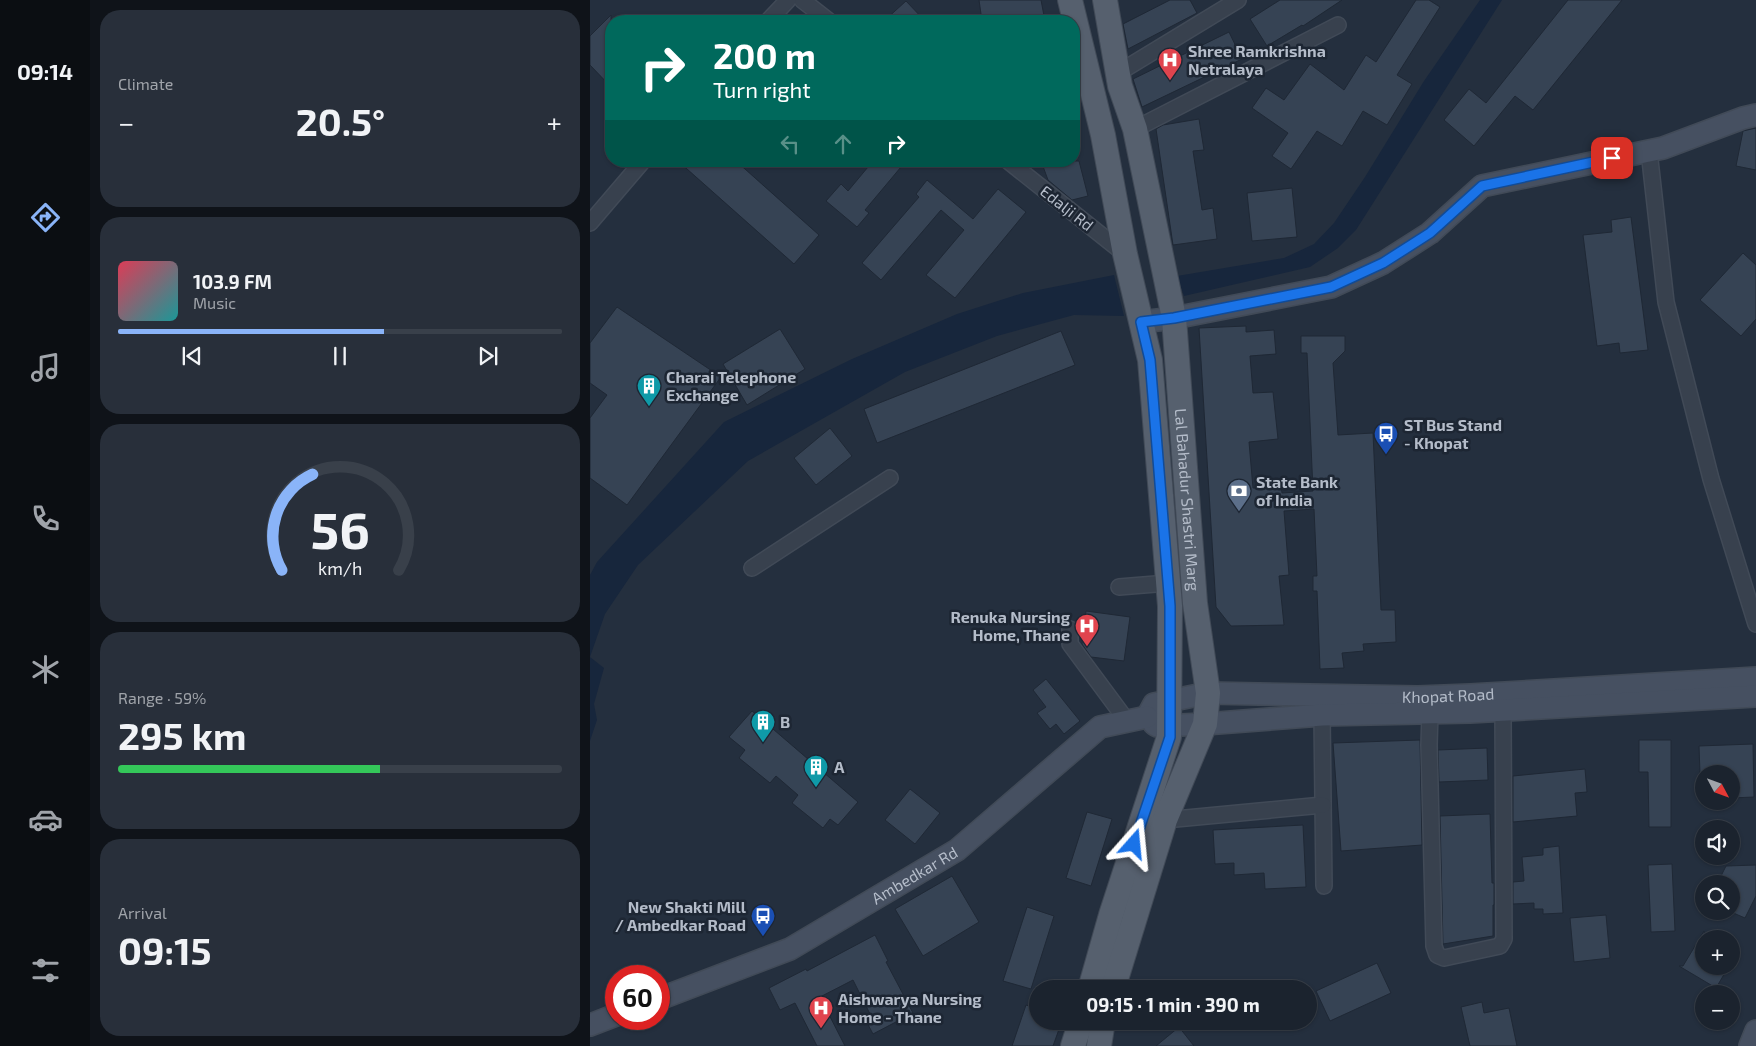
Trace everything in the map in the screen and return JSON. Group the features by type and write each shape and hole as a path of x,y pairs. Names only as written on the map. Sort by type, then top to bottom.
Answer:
{"main road":[{"name":"Lal Bahadur Shastri Marg","path":"1070,0 1074,15"},
{"path":"1086,0 1095,48 1112,102 1135,129"},
{"name":"Lal Bahadur Shastri Marg","path":"1105,0 1120,86 1135,129 1174,318 1195,603 1208,693 1205,724 1165,820 1116,980"},
{"name":"Lal Bahadur Shastri Marg","path":"1080,41 1103,135 1126,254 1150,360 1170,606 1170,737 1111,915 1093,980"},
{"path":"1103,135 1112,102"},
{"path":"1141,322 1174,318 1331,287 1383,263 1430,233 1482,186 1649,151 1756,115"},
{"name":"Khopat Road","path":"1137,719 1154,704 1208,693 1453,696 1756,678"},
{"name":"Khopat Road","path":"1170,726 1322,715 1503,711 1756,696"},
{"path":"1137,719 1157,726 1170,726"},
{"name":"Ambedkar Rd","path":"670,995 790,949 821,931 957,850 1100,727 1137,719"},
{"path":"590,1025 605,1019"},
{"path":"1074,1046 1078,1030"},
{"path":"1099,1046 1102,1030"},
{"path":"1750,1046 1756,1031"}],"street":[{"path":"774,15 788,0"},
{"path":"802,0 821,15"},
{"path":"1118,73 1238,0"},
{"path":"1135,129 1338,25"},
{"path":"1649,151 1666,302 1706,454 1711,480 1756,624"},
{"path":"590,221 638,167"},
{"name":"Edalji Rd","path":"1016,167 1126,254"},
{"path":"752,568 890,478"},
{"path":"1119,587 1168,583"},
{"path":"1070,629 1070,644 1137,719"},
{"path":"1430,713 1429,746 1434,946 1436,955 1444,958 1500,946 1504,939 1503,711"},
{"path":"1322,715 1324,886"},
{"path":"1165,820 1323,805"}],"water":[{"path":"1480,0 1502,0 1356,230 1338,248 1310,267 1184,296 1177,276 1284,258 1314,244 1334,223 1365,177 1424,81"},
{"path":"1114,275 1124,316 1074,315 997,336 905,372 748,461 638,565 605,614 590,657 590,575 597,562 724,422 852,359 957,314 1023,293"},
{"path":"590,657 604,668 594,704 597,720 590,741"}],"building":[{"path":"979,0 1041,0 1044,15 981,15"},
{"path":"1170,0 1190,0 1197,13 1128,49 1123,24"},
{"path":"1280,0 1342,0 1303,26 1267,46 1250,19"},
{"path":"1416,0 1429,0 1440,7 1397,75 1412,84 1387,125 1363,111 1342,146 1317,131 1291,169 1272,156 1288,133 1252,108 1266,88 1284,100 1310,64 1344,90 1366,55 1376,62"},
{"path":"1568,0 1622,0 1533,110 1515,96 1474,146 1444,120 1469,89 1486,103"},
{"path":"906,1 919,15 891,15"},
{"path":"605,21 605,81 590,65 590,36"},
{"path":"1229,32 1242,59 1142,107 1133,79"},
{"path":"1199,119 1204,150 1193,151 1202,210 1213,208 1217,239 1173,245 1156,129 1163,125"},
{"path":"1756,128 1756,170 1736,166 1743,131"},
{"path":"1080,165 1088,196 1072,200 1048,180 1043,167 1080,167"},
{"path":"685,167 743,167 819,235 794,264"},
{"path":"868,167 901,167 865,210 869,213 857,227 826,201 841,184 848,191"},
{"path":"927,180 973,219 998,189 1026,212 955,298 926,275 964,230 941,210 881,280 862,263 919,197 916,194"},
{"path":"1292,188 1297,237 1252,241 1247,193"},
{"path":"1631,217 1648,350 1620,353 1619,343 1597,346 1583,235 1612,232 1611,220"},
{"path":"1743,253 1756,265 1756,319 1741,336 1700,300"},
{"name":"Charai Telephone Exchange","path":"617,307 721,377 627,505 590,478 590,418 607,395 590,383 590,343"},
{"path":"1246,326 1246,332 1274,330 1276,354 1250,356 1253,393 1273,392 1278,439 1249,442 1253,488 1281,485 1282,493 1313,491 1307,353 1301,353 1301,336 1345,336 1345,351 1333,363 1338,435 1373,433 1381,610 1395,610 1396,642 1363,644 1364,651 1342,653 1344,668 1320,669 1317,591 1313,591 1313,576 1317,576 1314,509 1284,511 1289,575 1279,576 1284,625 1231,626 1216,607 1199,328"},
{"path":"780,329 805,369 747,405 723,364"},
{"path":"1061,331 1075,365 877,443 864,409"},
{"path":"830,428 852,456 816,485 794,458"},
{"path":"1086,611 1130,617 1124,661 1091,657 1082,644"},
{"path":"1046,679 1080,721 1064,734 1056,724 1050,729 1037,713 1046,707 1033,690"},
{"path":"752,711 858,802 838,825 830,819 823,828 792,803 798,795 776,776 770,783 739,758 745,750 729,737"},
{"path":"1420,740 1422,845 1341,851 1333,743"},
{"path":"1639,740 1671,740 1671,827 1649,827 1648,772 1639,772"},
{"path":"1753,744 1754,797 1740,798 1740,765 1700,765 1699,746"},
{"path":"1487,748 1488,780 1439,782 1438,750"},
{"path":"1585,769 1587,792 1575,793 1577,816 1513,822 1513,776"},
{"path":"910,789 940,813 915,844 885,820"},
{"path":"1087,812 1112,819 1091,886 1066,878"},
{"path":"1490,814 1492,883 1494,883 1493,936 1443,944 1440,816"},
{"path":"1303,825 1306,887 1265,889 1264,873 1234,875 1234,863 1215,864 1213,830"},
{"path":"1559,846 1563,913 1543,914 1543,909 1534,909 1534,903 1513,904 1513,882 1524,881 1522,857 1543,855 1543,848"},
{"path":"1672,864 1675,931 1651,932 1648,865"},
{"path":"1756,865 1756,896 1745,918 1740,916 1740,875 1722,875 1726,866"},
{"path":"952,876 979,922 923,956 895,909"},
{"path":"1027,907 1054,916 1034,980 1029,980 1029,988 1003,981"},
{"path":"1606,915 1610,958 1574,962 1570,918"},
{"path":"875,935 888,961 886,962 913,1013 873,1034 865,1019 871,1016 853,980 820,997 845,1046 817,1046 795,1003 780,1010 769,988 806,969 807,971"},
{"path":"1695,946 1695,975 1724,975 1718,985 1711,985 1679,966 1683,966"},
{"path":"1377,963 1391,993 1330,1021 1317,991"},
{"path":"1482,1002 1484,1013 1509,1008 1517,1046 1470,1046 1461,1007"},
{"path":"1026,1005 1029,1006 1029,1030 1059,1030 1053,1046 1012,1046"},
{"path":"1175,1030 1181,1030 1194,1046 1156,1046"}],"place":[{"name":"Shree Ramkrishna Netralaya","path":"1170,81"},
{"name":"Charai Telephone Exchange","path":"649,407"},
{"name":"ST Bus Stand - Khopat","path":"1386,455"},
{"name":"State Bank of India","path":"1239,512"},
{"name":"Renuka Nursing Home, Thane","path":"1087,647"},
{"name":"B","path":"763,743"},
{"name":"A","path":"816,788"},
{"name":"New Shakti Mill / Ambedkar Road","path":"763,937"},
{"name":"Aishwarya Nursing Home - Thane","path":"821,1029"}],"route":[{"path":"1134,844 1170,737 1170,606 1150,360 1141,322 1174,318 1331,287 1383,263 1430,233 1482,186 1612,158"}]}
